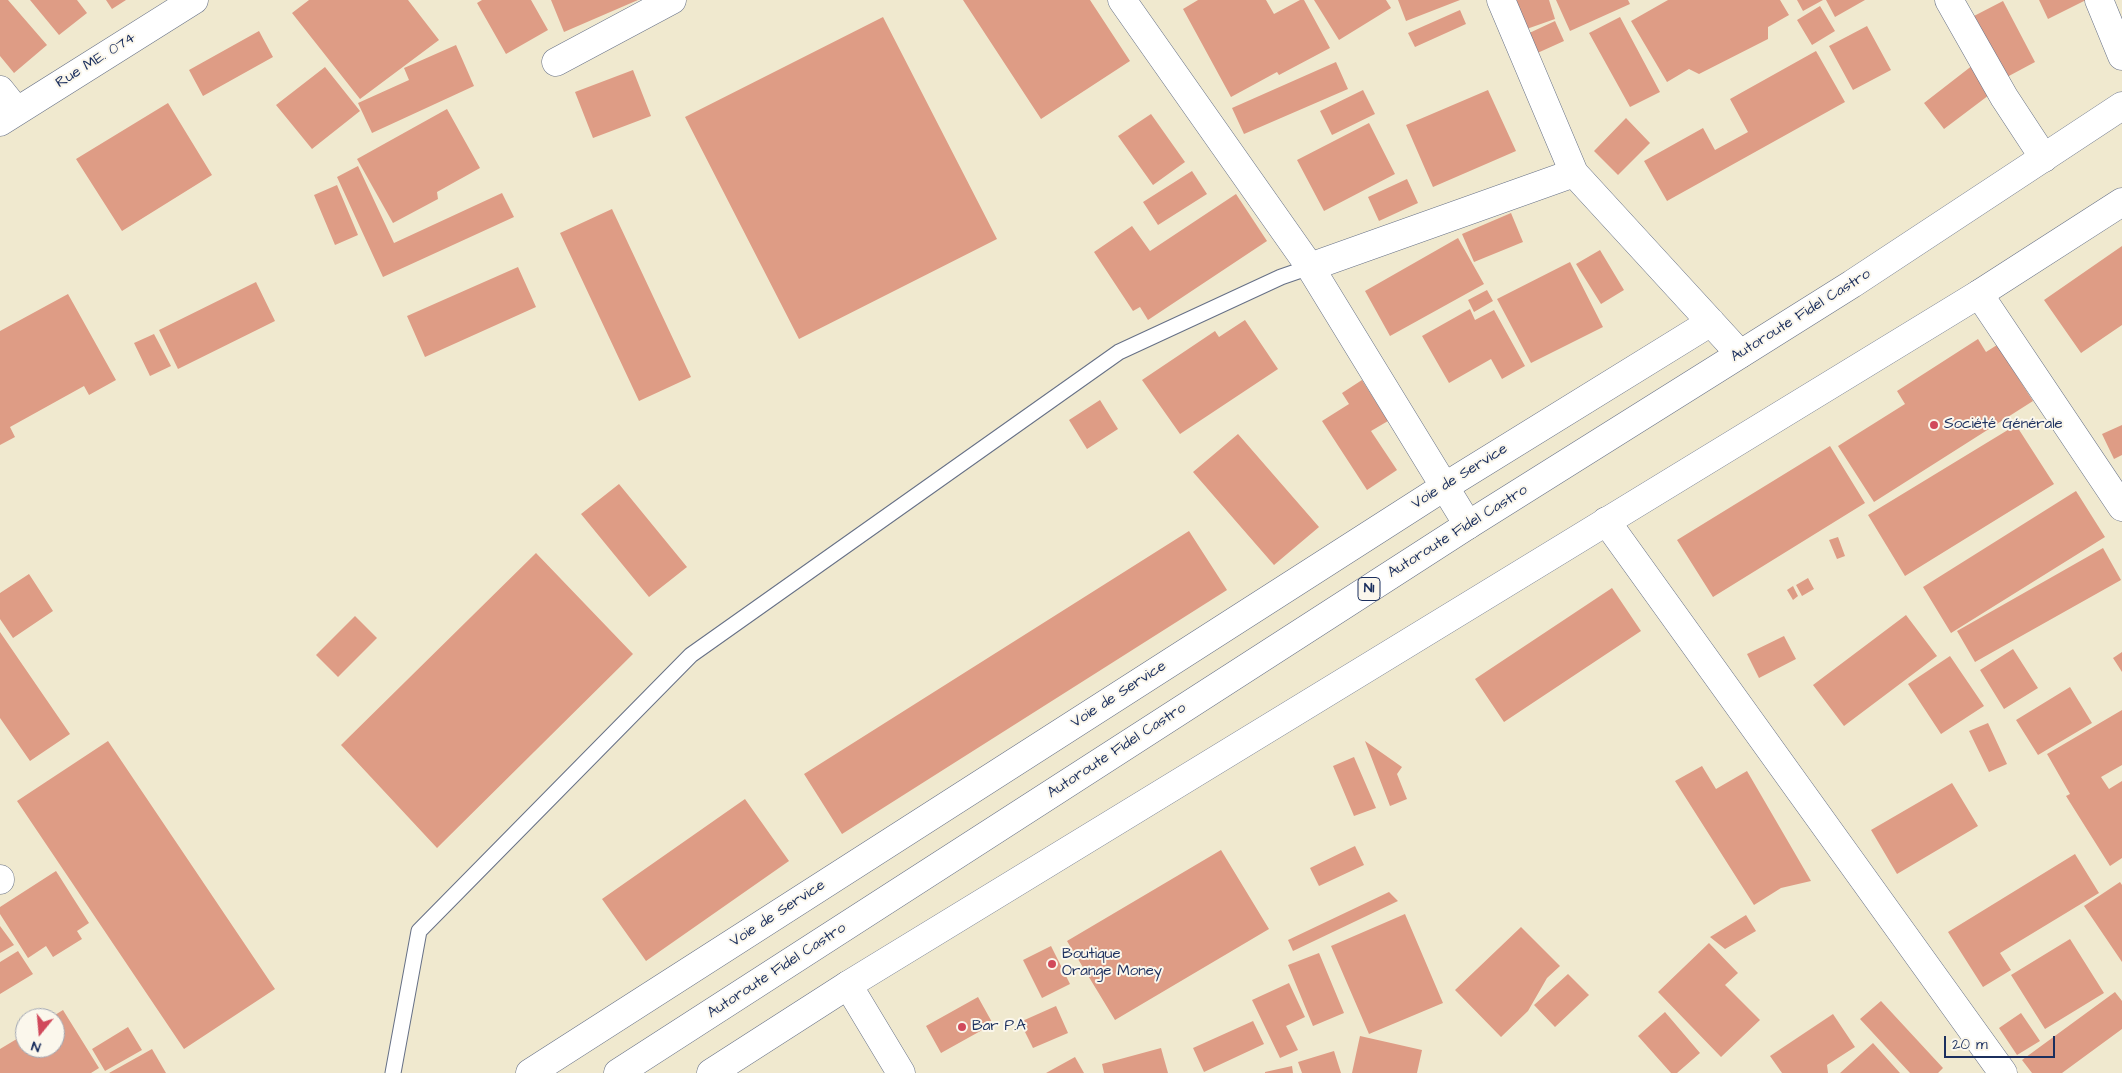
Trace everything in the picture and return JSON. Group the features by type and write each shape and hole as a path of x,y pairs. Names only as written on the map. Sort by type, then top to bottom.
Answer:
{"main road":[{"name":"Rue ME. 074","path":"5,108 194,0"},
{"path":"556,62 672,0"},
{"path":"1122,0 1310,267 1468,525"},
{"path":"1501,0 1574,173 1740,354"},
{"path":"1949,0 2004,96 2044,158"},
{"path":"2099,0 2122,56"},
{"name":"Autoroute Fidel Castro","path":"618,1073 1468,525 1852,284 2122,106"},
{"path":"1310,267 1574,173"},
{"path":"711,1073 848,985 1979,294 2122,202"},
{"path":"1979,294 2122,507"},
{"name":"Voie de Service","path":"530,1073 1444,487 1711,322"},
{"path":"1606,522 2003,1073"},
{"path":"848,985 901,1073"}],"lane":[{"path":"392,1073 419,931 691,655 1120,352 1281,277 1310,267"}],"building":[{"path":"0,0 8,0 47,45 14,73 0,56"},
{"path":"30,0 77,0 87,13 59,35"},
{"path":"106,0 126,0 112,9"},
{"path":"309,0 408,0 439,40 360,99 292,13"},
{"path":"482,0 531,0 548,30 506,54 477,3"},
{"path":"551,0 638,0 564,32"},
{"path":"963,0 1090,0 1130,61 1041,119"},
{"path":"1198,0 1266,0 1274,14 1300,0 1304,0 1330,48 1279,75 1277,72 1231,97 1183,9"},
{"path":"1314,0 1386,0 1391,8 1339,40"},
{"path":"1398,0 1460,0 1406,21"},
{"path":"1510,0 1549,0 1555,19 1521,31"},
{"path":"1556,0 1628,0 1630,4 1570,31"},
{"path":"1668,0 1780,0 1789,15 1768,27 1768,39 1699,74 1689,69 1667,82 1631,21"},
{"path":"1797,0 1823,0 1803,11"},
{"path":"1826,0 1865,0 1835,17"},
{"path":"2039,0 2086,0 2048,19"},
{"path":"2003,1 2035,62 2007,77 1974,16"},
{"path":"1820,6 1835,31 1812,45 1797,20"},
{"path":"1460,10 1466,24 1415,47 1408,33"},
{"path":"883,17 997,239 799,339 685,117"},
{"path":"1620,17 1660,92 1630,107 1589,33"},
{"path":"1555,21 1564,41 1533,55 1525,35"},
{"path":"1867,26 1891,70 1853,90 1829,46"},
{"path":"259,31 273,57 203,96 189,70"},
{"path":"456,45 474,86 372,133 358,103 409,80 404,68"},
{"path":"1816,51 1845,102 1667,201 1644,161 1703,128 1715,150 1748,132 1730,99"},
{"path":"1336,62 1348,89 1244,134 1232,108"},
{"path":"1973,65 1993,92 1944,129 1924,103"},
{"path":"325,67 360,111 312,149 276,105"},
{"path":"633,70 651,116 593,138 575,92"},
{"path":"1363,90 1375,114 1332,135 1320,111"},
{"path":"1488,90 1516,151 1433,187 1406,125"},
{"path":"168,103 212,175 122,231 76,159"},
{"path":"447,109 480,168 437,192 438,199 393,223 357,159"},
{"path":"1151,114 1185,162 1153,185 1118,136"},
{"path":"1626,118 1650,143 1618,175 1594,151"},
{"path":"1369,123 1395,174 1324,211 1297,160"},
{"path":"358,166 394,243 502,193 514,217 383,277 337,177"},
{"path":"1192,171 1207,194 1158,225 1143,202"},
{"path":"1407,179 1418,203 1379,221 1368,197"},
{"path":"337,185 358,235 335,245 314,195"},
{"path":"1236,194 1267,241 1148,320 1140,307 1133,311 1094,252 1132,226 1150,251"},
{"path":"612,209 691,377 639,401 560,233"},
{"path":"1511,213 1523,242 1474,262 1462,234"},
{"path":"1458,238 1484,284 1390,336 1365,291"},
{"path":"2122,246 2122,325 2081,353 2044,300"},
{"path":"1600,250 1624,290 1601,304 1576,264"},
{"path":"1570,262 1603,327 1531,363 1497,299"},
{"path":"518,267 536,307 425,357 407,316"},
{"path":"256,282 275,321 178,369 159,330"},
{"path":"1487,290 1493,301 1474,312 1468,300"},
{"path":"68,294 116,380 89,395 84,386 10,427 15,437 0,445 0,331"},
{"path":"1470,309 1475,320 1494,310 1525,366 1502,379 1491,359 1449,383 1422,336"},
{"path":"1245,320 1278,369 1180,434 1142,380 1215,331 1219,337"},
{"path":"154,334 171,366 150,376 134,343"},
{"name":"Société Générale","path":"1978,339 1986,352 1997,345 2033,401 1874,502 1838,446 1905,404 1897,391"},
{"path":"1362,380 1388,421 1371,431 1397,470 1367,490 1322,421 1349,404 1342,393"},
{"path":"1100,400 1118,429 1087,449 1069,420"},
{"path":"2016,425 2054,484 1905,576 1868,515"},
{"path":"2122,425 2122,455 2114,459 2102,434"},
{"path":"1238,434 1319,527 1274,565 1193,472"},
{"path":"1830,446 1865,503 1713,597 1677,540"},
{"path":"619,484 687,567 649,597 581,514"},
{"path":"2076,491 2105,537 1951,633 1923,587"},
{"path":"1189,531 1227,590 842,834 804,774"},
{"path":"1838,537 1845,556 1837,559 1829,540"},
{"path":"2103,548 2121,580 1975,662 1957,631"},
{"path":"536,553 633,654 437,848 341,745"},
{"path":"29,574 53,611 13,638 0,619 0,593"},
{"path":"1808,578 1814,589 1802,596 1796,585"},
{"path":"1793,586 1798,596 1793,600 1787,590"},
{"path":"1612,588 1641,631 1504,722 1475,679"},
{"path":"1906,615 1937,656 1844,726 1813,685"},
{"path":"355,616 377,638 338,677 316,655"},
{"path":"0,632 70,734 30,761 0,718"},
{"path":"1784,636 1796,659 1759,678 1747,654"},
{"path":"2013,649 2038,688 2004,709 1980,670"},
{"path":"2122,652 2122,672 2113,658"},
{"path":"1950,656 1984,706 1941,734 1908,684"},
{"path":"2070,687 2092,723 2038,755 2016,720"},
{"path":"2122,710 2122,765 2101,777 2109,789 2122,781 2122,858 2110,866 2066,796 2070,794 2047,754"},
{"path":"1988,723 2007,764 1989,772 1969,731"},
{"path":"108,741 275,989 184,1049 17,801"},
{"path":"1365,741 1402,767 1397,774 1407,799 1390,806"},
{"path":"1354,757 1376,808 1354,816 1333,766"},
{"path":"1702,766 1716,789 1747,771 1811,881 1781,888 1754,905 1675,781"},
{"path":"1952,783 1978,826 1897,874 1871,830"},
{"path":"745,799 789,861 646,961 602,899"},
{"path":"1355,846 1364,865 1319,886 1310,868"},
{"path":"1221,850 1269,929 1115,1020 1067,941"},
{"path":"2075,854 2099,893 2000,953 2011,970 1983,987 1948,932"},
{"path":"56,871 89,923 77,931 82,939 53,957 46,946 28,958 0,914 0,907"},
{"path":"2120,882 2122,885 2122,962 2084,906"},
{"path":"1389,892 1398,901 1293,951 1288,940"},
{"path":"1405,914 1443,1003 1369,1034 1331,946"},
{"path":"1746,915 1756,931 1725,949 1710,937"},
{"path":"0,926 14,945 0,953"},
{"path":"1521,927 1560,966 1547,978 1528,1011 1501,1037 1455,990"},
{"path":"2070,939 2104,993 2045,1029 2011,975"},
{"path":"1709,943 1738,973 1725,985 1760,1020 1721,1057 1658,992"},
{"path":"1051,946 1070,984 1042,998 1023,960"},
{"path":"18,951 33,974 0,994 0,962"},
{"path":"1319,953 1344,1013 1313,1026 1288,965"},
{"path":"1568,974 1589,995 1555,1027 1534,1005"},
{"path":"1289,983 1305,1017 1286,1026 1298,1050 1280,1058 1252,1000"},
{"path":"2115,992 2122,1001 2122,1029 2062,1073 2032,1073 2022,1060"},
{"path":"978,997 993,1024 941,1053 926,1026"},
{"path":"1881,1001 1943,1068 1938,1073 1910,1073 1860,1019"},
{"path":"1056,1006 1068,1033 1033,1048 1020,1022"},
{"path":"1665,1012 1700,1053 1677,1073 1671,1073 1638,1036"},
{"path":"65,1013 99,1068 91,1073 0,1073 0,1049 15,1040 15,1058 65,1058"},
{"path":"2021,1013 2040,1041 2017,1055 1999,1028"},
{"path":"1833,1014 1855,1047 1827,1065 1828,1073 1782,1073 1770,1056"},
{"path":"1253,1021 1264,1044 1204,1072 1193,1048"},
{"path":"128,1027 142,1050 105,1071 92,1049"},
{"path":"1360,1036 1422,1050 1417,1073 1352,1073"},
{"path":"1873,1043 1900,1073 1840,1073"},
{"path":"1161,1048 1168,1073 1104,1073 1102,1064"},
{"path":"152,1049 166,1073 109,1073"},
{"path":"1334,1051 1341,1073 1302,1073 1298,1062"},
{"path":"1075,1057 1084,1073 1046,1073"},
{"path":"1292,1066 1293,1073 1265,1073 1265,1072"}],"place":[{"name":"Société Générale","path":"1934,425"},
{"name":"Boutique Orange Money","path":"1052,964"},
{"name":"Bar P.A","path":"962,1027"}]}
